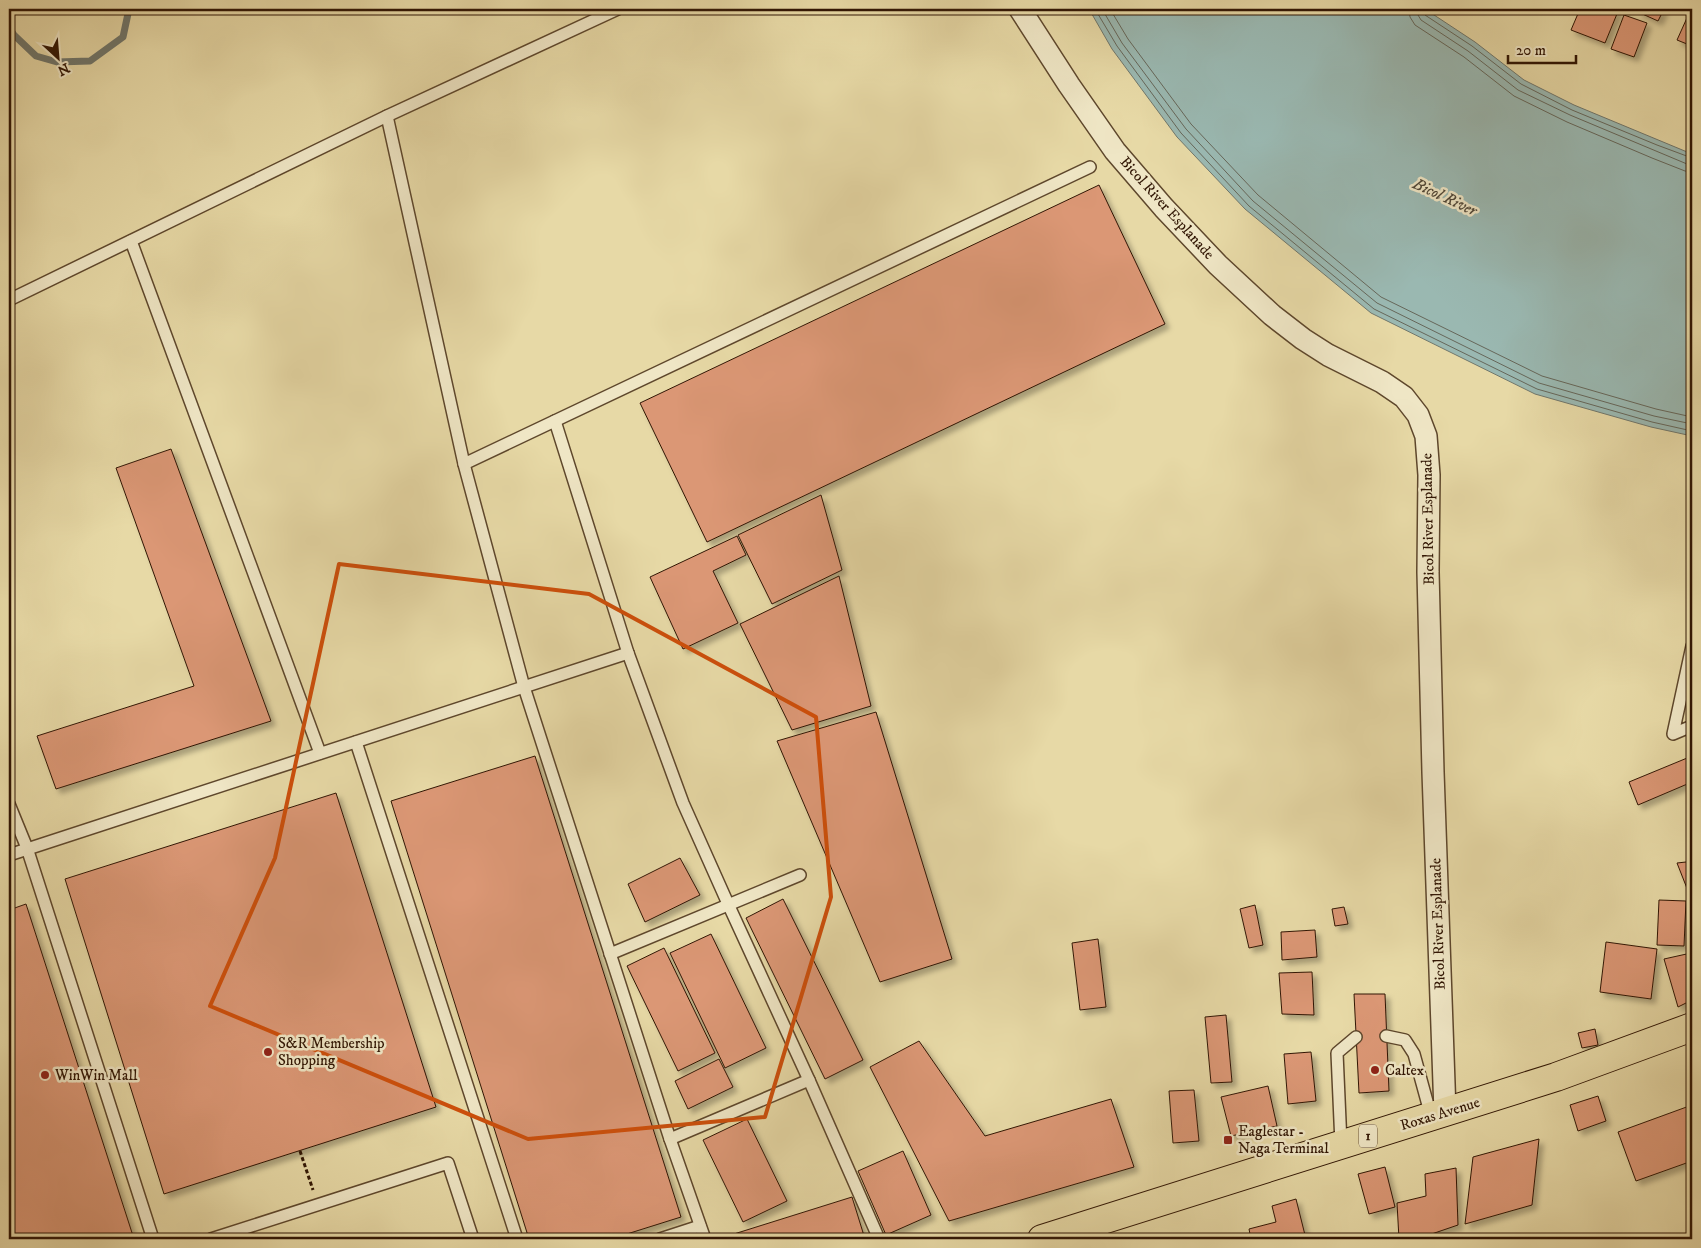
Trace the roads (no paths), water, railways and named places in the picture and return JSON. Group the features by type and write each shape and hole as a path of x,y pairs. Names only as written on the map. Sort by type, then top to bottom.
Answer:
{"highway":[{"name":"Roxas Avenue","path":"1042,1239 1556,1077 1692,1027"}],"street":[{"name":"Bicol River Esplanade","path":"1020,9 1069,85 1115,151 1164,208 1218,265 1272,316 1328,356 1382,382 1404,396 1418,415 1426,436 1429,475 1428,572 1438,1114"}],"lane":[{"path":"9,300 386,116 618,9"},
{"path":"386,116 464,464 524,687 670,1139 705,1239"},
{"path":"464,464 1090,168"},
{"path":"131,241 320,753"},
{"path":"555,422 628,653 683,803 810,1080 879,1239"},
{"path":"1692,646 1690,671 1673,734 1692,726"},
{"path":"9,855 628,653"},
{"path":"356,742 518,1239"},
{"path":"9,804 27,848 153,1239"},
{"path":"610,954 800,875"},
{"path":"1386,1036 1405,1040 1414,1054 1438,1114"},
{"path":"1341,1145 1337,1053 1356,1037"},
{"path":"670,1139 810,1080"},
{"path":"211,1239 448,1163 473,1239"},
{"path":"660,1239 700,1226"}],"water":[{"name":"Bicol River","path":"1089,9 1425,9 1475,42 1524,80 1574,105 1692,154 1692,436 1651,427 1535,394 1371,313 1245,209 1177,137 1112,49"}],"waterway":[{"path":"9,27 14,35 36,56 57,62 90,61 123,37 129,9"}],"place":[{"name":"S&R Membership Shopping","path":"268,1052"},
{"name":"Caltex","path":"1375,1070"},
{"name":"WinWin Mall","path":"45,1075"},
{"name":"Eaglestar - Naga Terminal","path":"1228,1140"}]}
